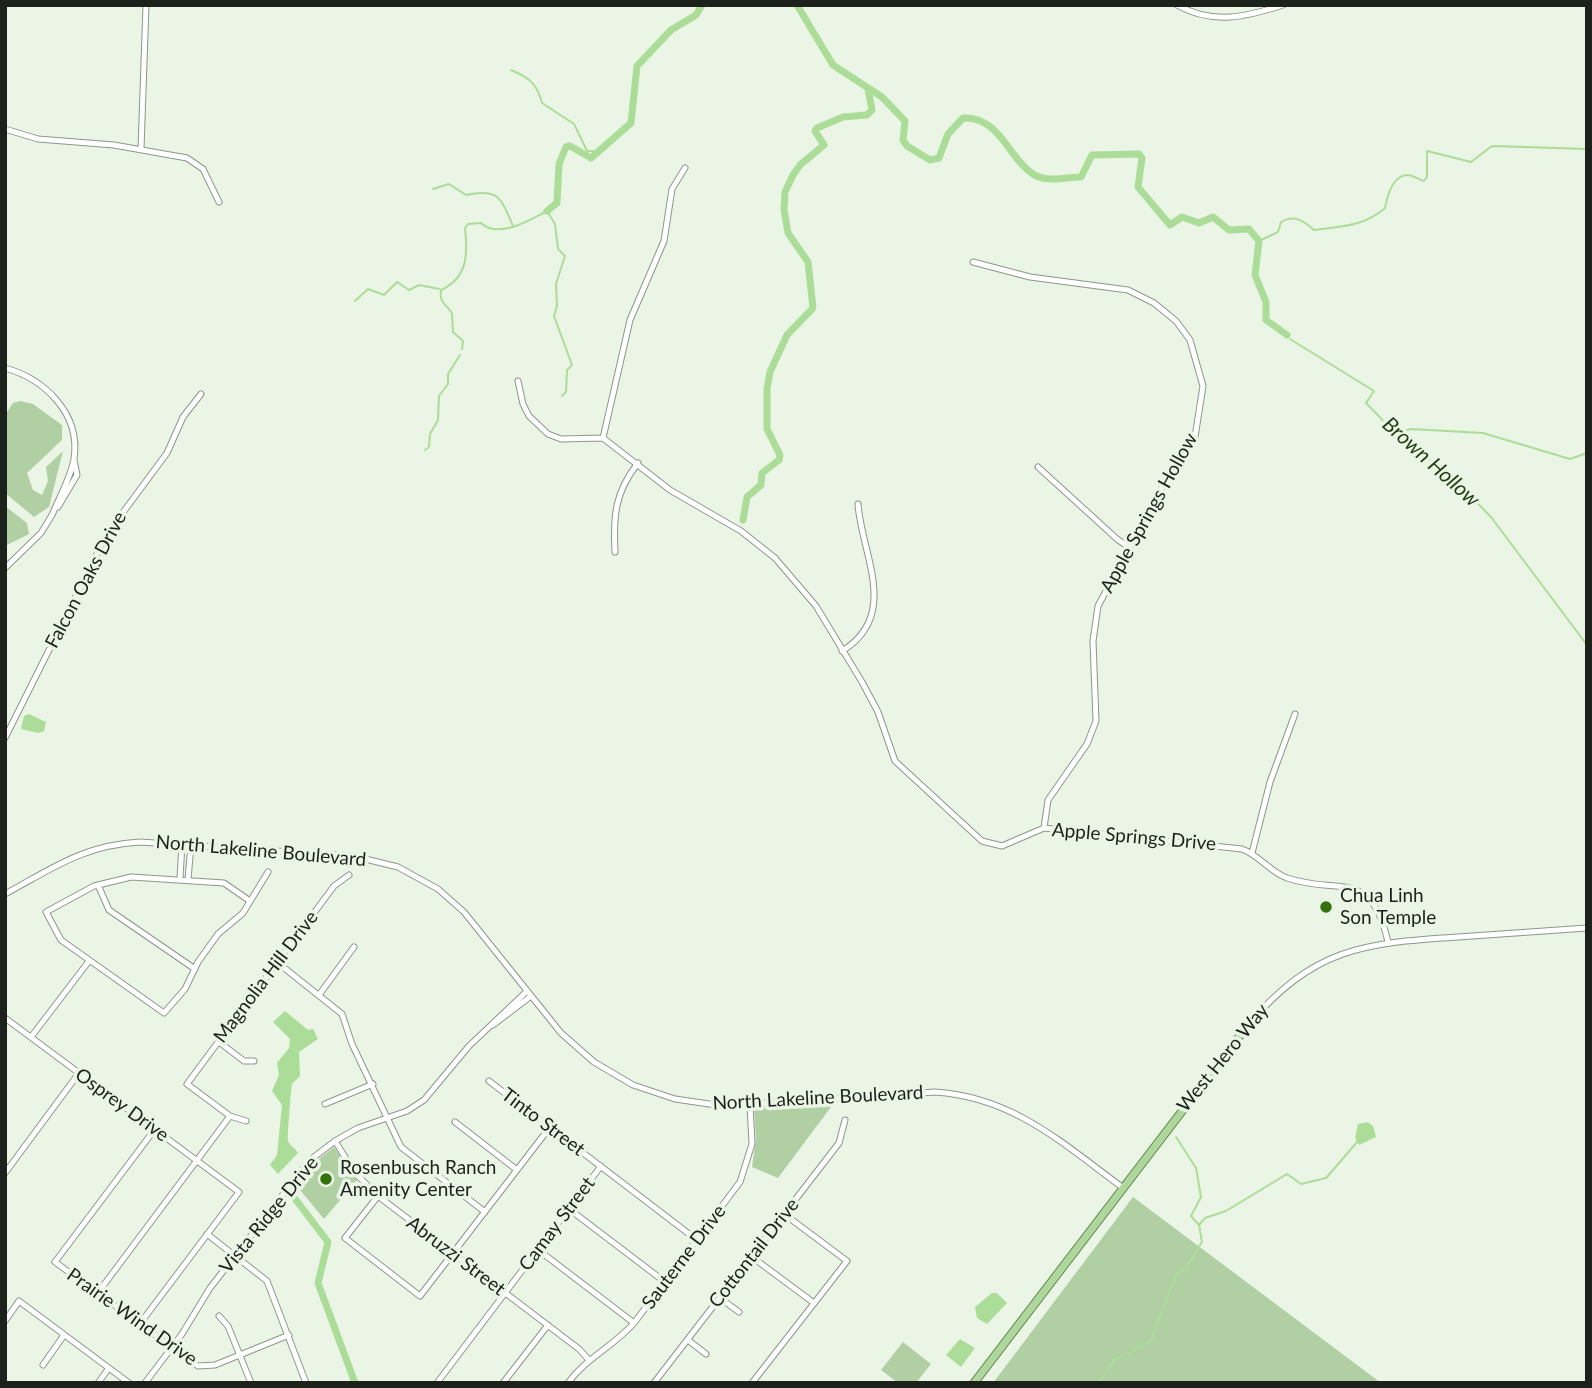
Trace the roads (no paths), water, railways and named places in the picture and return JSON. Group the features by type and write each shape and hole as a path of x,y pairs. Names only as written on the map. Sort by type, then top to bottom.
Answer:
{"main road":[{"name":"West Hero Way","path":"974,1383 1122,1186 1248,1025"}],"street":[{"path":"141,149 146,5"},
{"path":"1177,5 1199,15 1220,19 1257,14 1283,5"},
{"path":"1254,5 1257,14"},
{"path":"5,129 37,139 141,149 197,163 211,182 219,202"},
{"path":"518,381 527,412 548,435 561,439 603,438 630,320 664,241 672,189 685,168"},
{"name":"Apple Springs Hollow","path":"973,262 1030,277 1128,290 1154,303 1175,321 1190,340 1203,386 1196,432 1105,590 1096,613 1093,640 1096,721 1087,744 1048,800 1044,828"},
{"path":"5,368 36,379 56,400 72,427 74,460 52,515 36,539 5,568"},
{"name":"Falcon Oaks Drive","path":"5,738 107,534 167,453 183,417 201,394"},
{"name":"Apple Springs Drive","path":"603,438 670,490 765,548 816,606 877,710 889,752 909,777 982,841 1002,846 1044,828 1221,845 1252,853 1283,877 1309,884 1348,886 1367,895 1381,916 1388,942"},
{"path":"615,552 617,497 638,463"},
{"path":"1038,467 1108,532 1130,548"},
{"path":"842,651 863,631 874,596 873,567 860,528 858,504"},
{"path":"1252,853 1267,791 1295,714"},
{"name":"North Lakeline Boulevard","path":"5,894 87,850 140,842 353,856 398,867 431,885 453,902 570,1042 594,1062 633,1085 676,1099 723,1106 935,1091 982,1098 1026,1118 1122,1186"},
{"path":"180,878 182,844"},
{"path":"188,879 191,845"},
{"path":"250,901 224,883 180,878 131,877 98,885 46,912 61,940 164,1013 185,989 218,934 237,919 250,901 268,872"},
{"name":"Magnolia Hill Drive","path":"230,1116 187,1084 334,886 349,875"},
{"path":"98,885 109,910 195,969"},
{"name":"West Hero Way","path":"1248,1025 1283,988 1311,968 1355,948 1388,942 1587,928"},
{"path":"319,995 354,947"},
{"path":"31,1037 89,961"},
{"path":"278,963 345,1018 352,1044 401,1147 485,1212"},
{"name":"Vista Ridge Drive","path":"145,1383 172,1348 210,1288 310,1160 358,1128 407,1111 434,1091 488,1028 529,994"},
{"name":"Osprey Drive","path":"5,1018 239,1192 207,1234"},
{"path":"219,1042 244,1061 254,1061"},
{"path":"5,1173 79,1073"},
{"name":"Tinto Street","path":"489,1081 697,1240"},
{"path":"325,1104 373,1084"},
{"name":"Sauterne Drive","path":"569,1382 589,1360 618,1342 634,1323 697,1240 746,1169 752,1144 750,1105"},
{"path":"97,1294 230,1116 246,1121"},
{"name":"Cottontail Drive","path":"655,1382 839,1143 845,1120"},
{"path":"455,1122 517,1170"},
{"path":"378,1196 345,1238 421,1296 550,1127"},
{"name":"Prairie Wind Drive","path":"155,1129 55,1262 189,1361 205,1366 289,1335"},
{"name":"Abruzzi Street","path":"335,1141 355,1173 378,1196 548,1325 589,1360"},
{"name":"Camay Street","path":"437,1383 601,1166"},
{"path":"569,1209 665,1282"},
{"path":"752,1383 846,1261 784,1214"},
{"path":"139,1325 207,1234 267,1281 306,1383"},
{"path":"537,1249 634,1323"},
{"path":"752,1257 814,1303"},
{"path":"720,1297 739,1312"},
{"path":"5,1321 19,1301 129,1383"},
{"path":"219,1317 228,1326 251,1383"},
{"path":"503,1383 548,1325"},
{"path":"43,1365 64,1335"},
{"path":"688,1340 706,1354"},
{"path":"98,1383 109,1368"}],"waterway":[{"path":"547,211 557,203 559,164 566,147 570,146 591,158 631,123 637,66 671,30 696,15 702,5"},
{"name":"Brown Hollow","path":"797,5 833,65 882,97 905,121 903,140 907,146 930,160 939,158 948,134 963,118 976,119 995,131 1024,167 1038,177 1081,177 1092,155 1139,154 1142,158 1138,187 1170,225 1182,217 1199,223 1213,217 1229,230 1249,229 1259,241 1255,275 1266,302 1266,320 1287,335"},
{"path":"511,70 531,82 542,103 574,124 587,151 600,151"},
{"path":"743,520 747,497 761,485 762,473 779,460 780,455 767,429 767,389 770,372 787,335 813,308 808,262 788,233 784,209 785,192 800,165 824,145 815,131 817,128 843,117 867,115 872,110 868,89"},
{"path":"1259,241 1278,232 1281,222 1290,219 1303,221 1314,230 1352,225 1369,219 1385,208 1391,188 1402,176 1424,181 1427,177 1427,151 1471,162 1492,146 1587,149"},
{"path":"433,189 449,184 466,195 492,194 502,202 513,226"},
{"path":"462,349 463,341 453,332 452,313 442,301 441,290 457,279 461,272 466,255 465,228 468,224 481,223 488,227 504,229 547,211 555,224 558,249 565,256 556,284 557,306 554,316 572,365 567,370 566,392 562,396"},
{"path":"355,301 368,289 384,295 397,282 409,290 419,285 439,289"},
{"name":"Brown Hollow","path":"1290,339 1374,391 1366,403 1396,434 1452,477 1491,517 1587,645"},
{"path":"425,450 429,447 430,434 438,420 439,396 448,384 448,374 460,355"},
{"path":"1398,433 1411,429 1483,433 1570,459 1587,453"},
{"path":"1129,1354 1151,1340 1176,1275 1186,1268 1202,1242 1199,1225 1191,1216 1201,1197 1196,1168 1176,1137"},
{"path":"1199,1225 1205,1218 1226,1211 1287,1174 1301,1184 1326,1178 1358,1141"},
{"path":"293,1196 328,1242 318,1283 355,1383"},
{"path":"1099,1383 1114,1360 1123,1356"}],"place":[{"name":"Chua Linh Son Temple","path":"1326,907"},
{"name":"Rosenbusch Ranch Amenity Center","path":"326,1179"}]}
